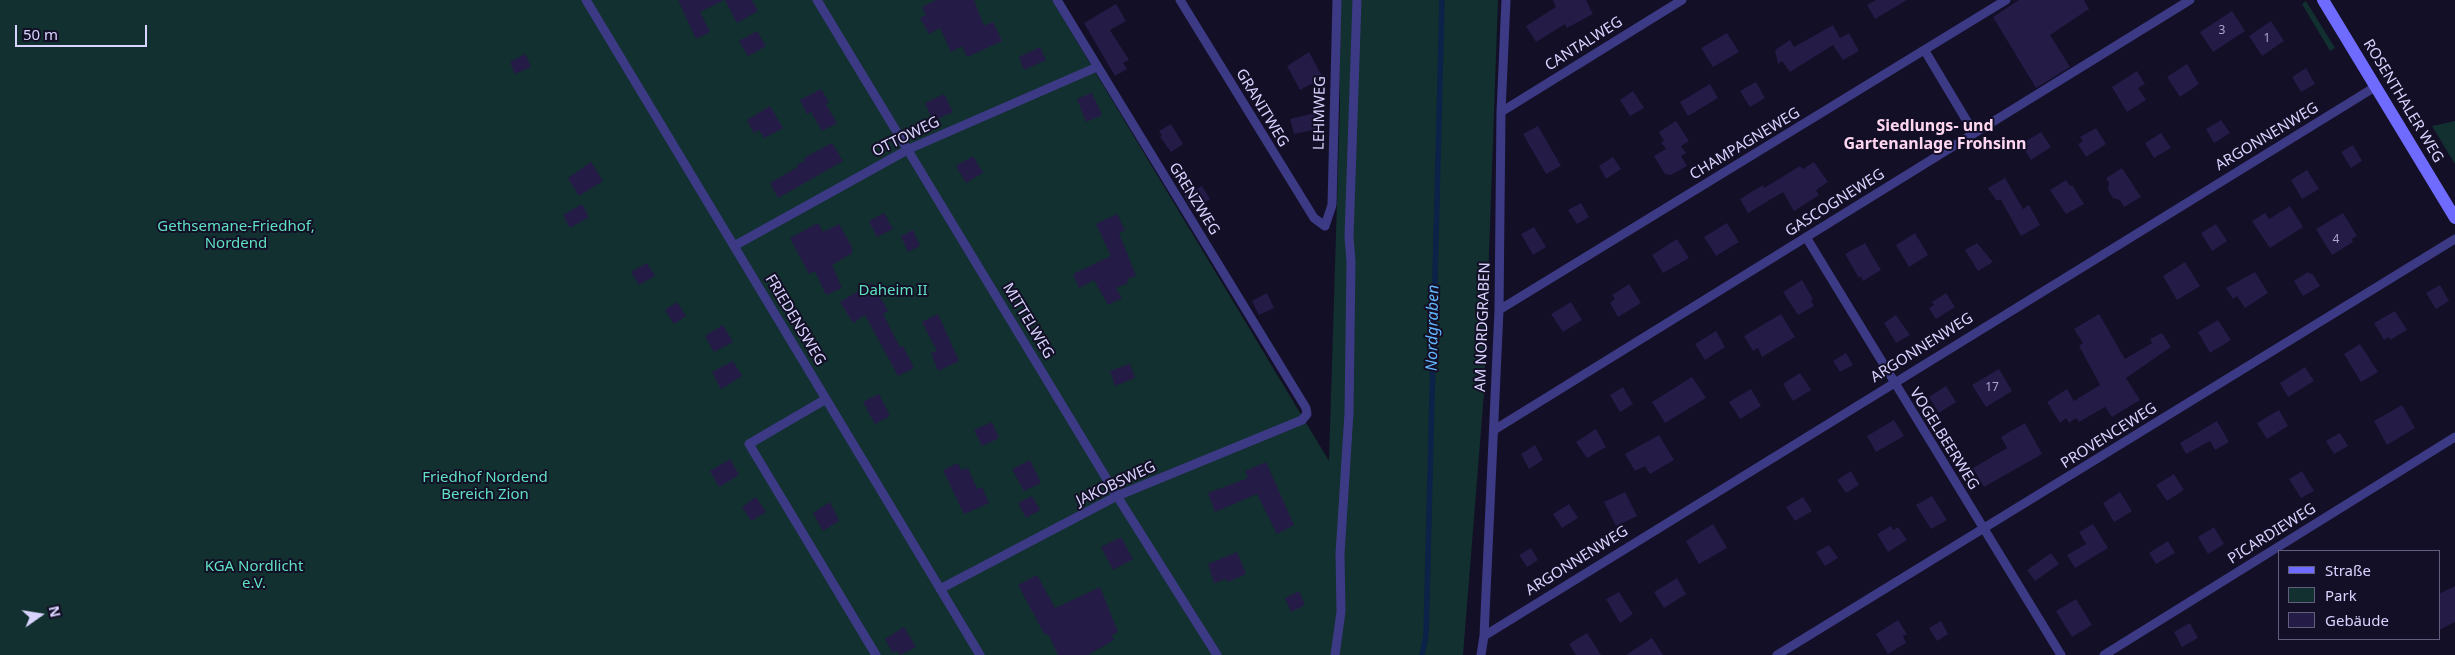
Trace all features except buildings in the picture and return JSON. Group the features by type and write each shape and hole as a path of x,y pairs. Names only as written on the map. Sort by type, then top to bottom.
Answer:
{"main road":[{"name":"ROSENTHALER WEG","path":"2323,0 2455,218"}],"lane":[{"name":"FRIEDENSWEG","path":"586,0 980,655"},
{"name":"MITTELWEG","path":"817,0 1117,496 1217,655"},
{"name":"GRENZWEG","path":"1057,0 1306,408 1307,414"},
{"name":"GRANITWEG","path":"1180,0 1314,218 1325,226"},
{"name":"LEHMWEG","path":"1325,226 1332,204 1336,0"},
{"path":"1335,655 1341,612 1340,554 1349,413 1351,261 1349,237 1356,0"},
{"name":"AM NORDGRABEN","path":"1481,655 1484,636 1499,310 1501,112 1506,0"},
{"name":"CANTALWEG","path":"1501,112 1682,0"},
{"name":"CHAMPAGNEWEG","path":"1499,310 2006,0"},
{"name":"GASCOGNEWEG","path":"1494,430 2190,0"},
{"path":"1925,51 1974,133"},
{"name":"OTTOWEG","path":"734,246 908,149 1097,67"},
{"name":"ARGONNENWEG","path":"1484,636 1893,382 2375,87"},
{"name":"VOGELBEERWEG","path":"1806,237 2061,655"},
{"name":"PROVENCEWEG","path":"1777,655 2455,239"},
{"path":"826,399 749,444 876,655"},
{"name":"JAKOBSWEG","path":"940,589 1117,496 1302,420 1307,414"},
{"name":"PICARDIEWEG","path":"2104,655 2455,437"}],"green space":[{"path":"0,0 1052,0 1329,461 1340,103 1338,0 1498,0 1484,393 1463,655 0,655"},
{"path":"2306,1 2335,48 2330,51 2302,4"},
{"path":"2455,121 2455,164 2432,126"}],"waterway":[{"name":"Nordgraben","path":"1422,655 1426,636 1442,0"}],"district":[{"name":"Siedlungs- und Gartenanlage Frohsinn","path":"1935,135"}],"park label":[{"name":"Gethsemane-Friedhof, Nordend","path":"236,236"},
{"name":"Daheim II","path":"893,291"},
{"name":"Friedhof Nordend Bereich Zion","path":"485,486"},
{"name":"KGA Nordlicht e.V.","path":"254,576"}]}
